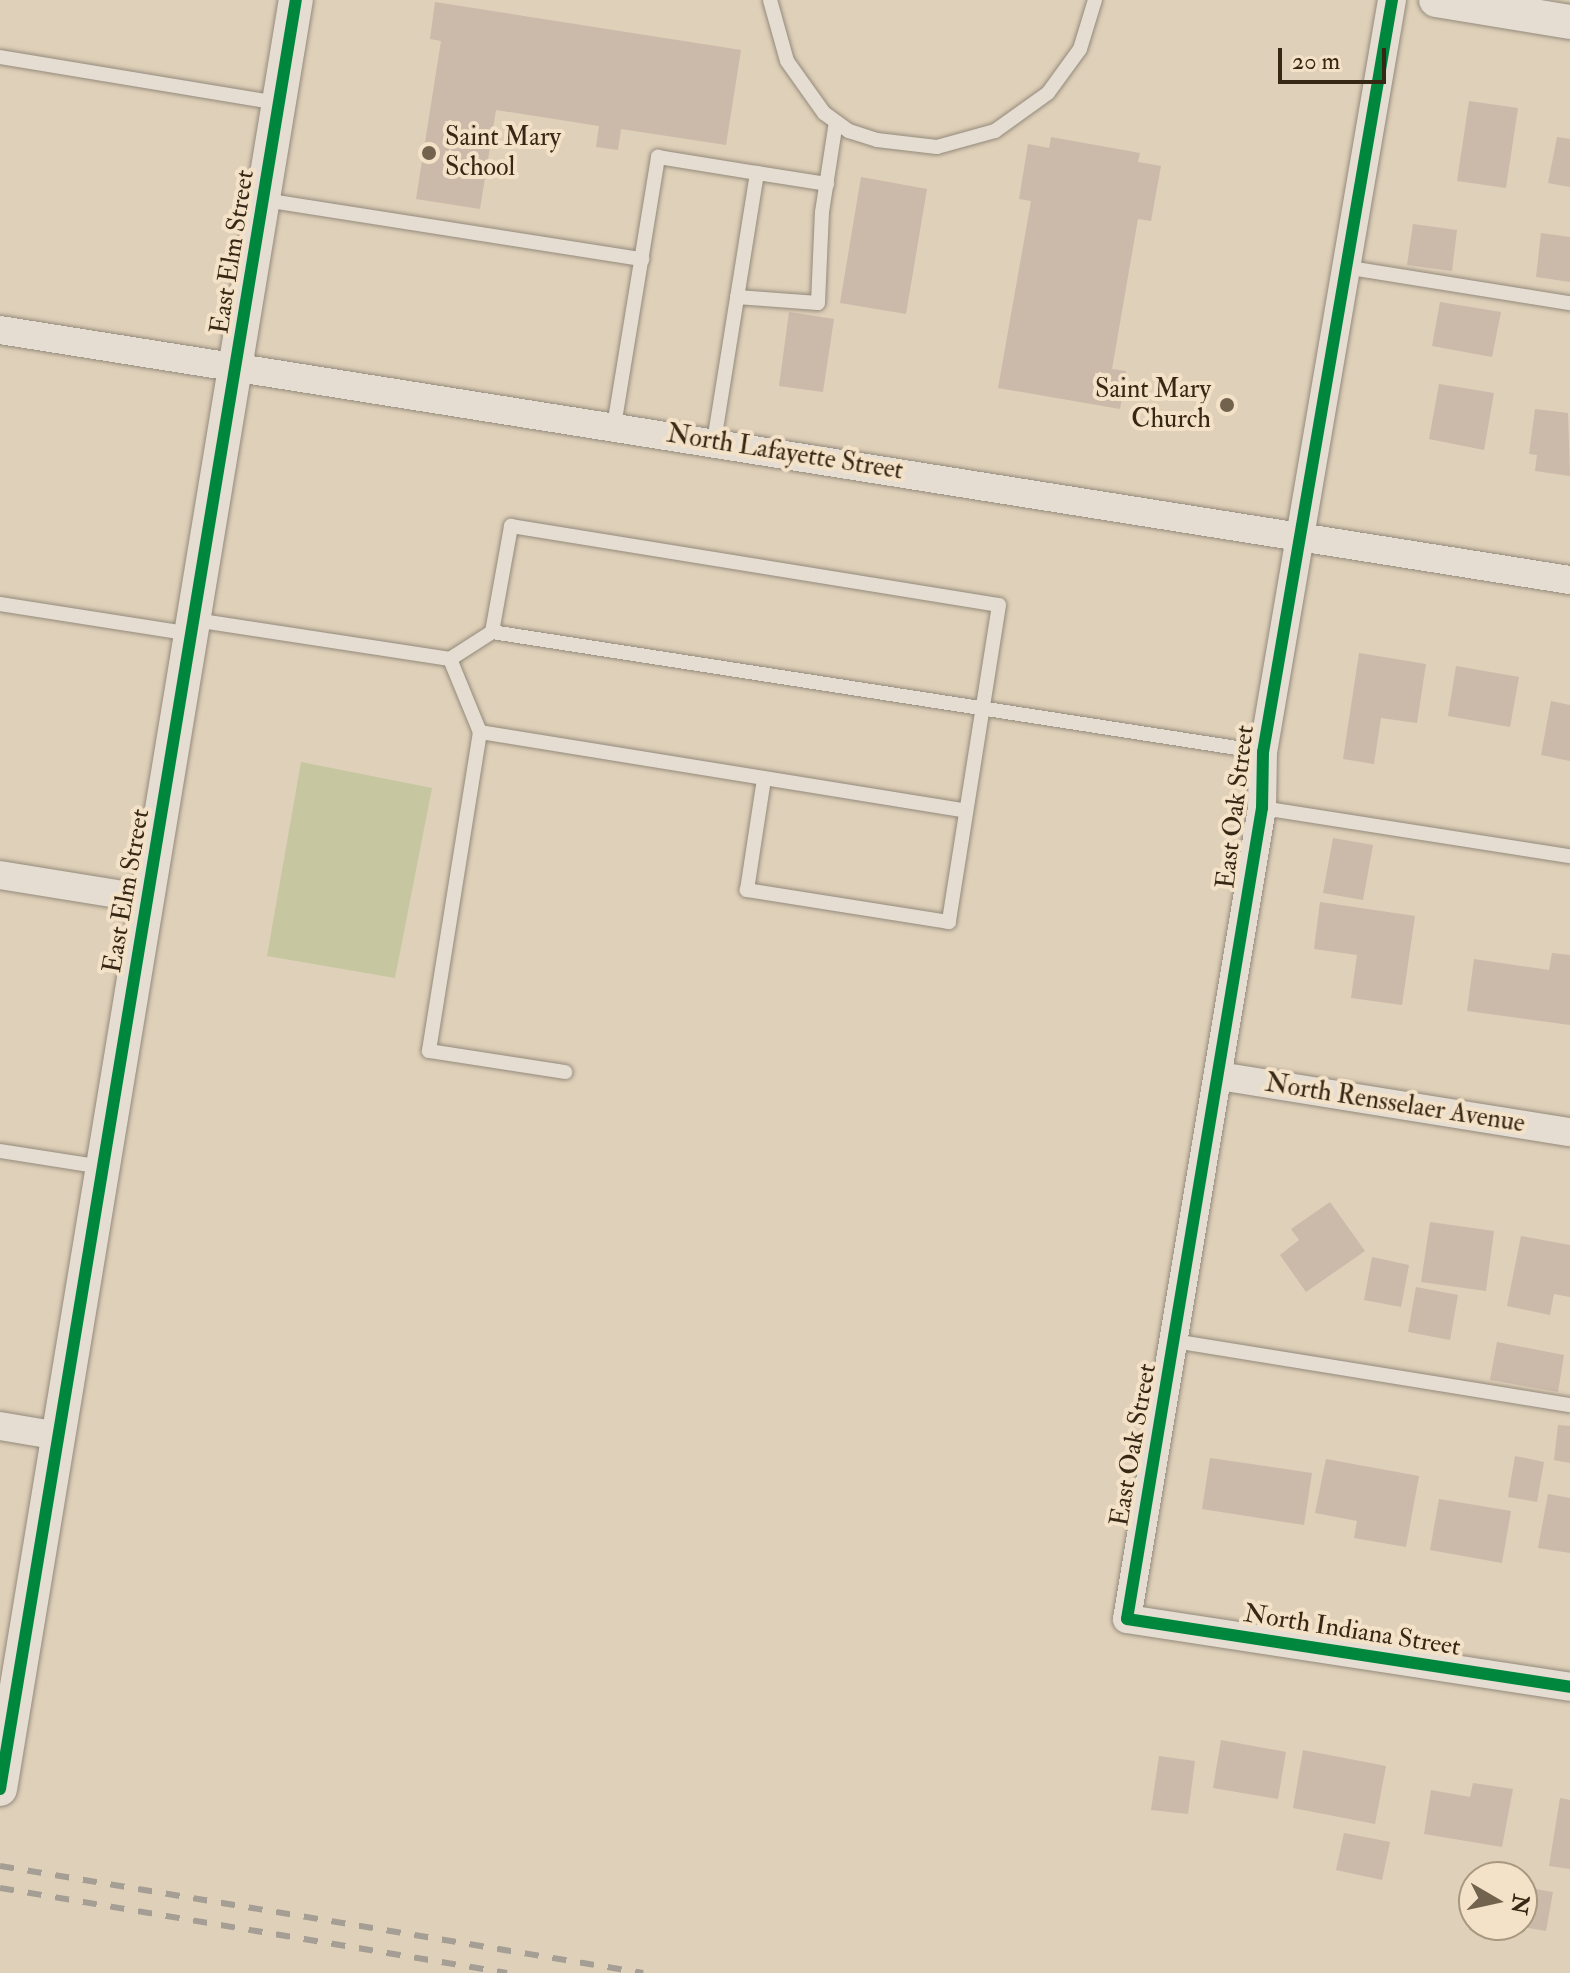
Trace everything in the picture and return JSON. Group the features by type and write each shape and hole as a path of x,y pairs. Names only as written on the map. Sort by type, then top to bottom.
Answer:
{"street":[{"name":"East Elm Street","path":"0,1789 8,1700 59,1436 296,0"},
{"name":"East Oak Street","path":"1127,1619 1262,808 1263,752 1392,0"},
{"path":"1436,0 1570,22"},
{"name":"North Lafayette Street","path":"0,330 1570,580"},
{"path":"0,875 148,899"},
{"name":"North Rensselaer Avenue","path":"1219,1076 1570,1132"},
{"path":"0,1426 59,1436"},
{"name":"North Indiana Street","path":"1127,1619 1570,1687"}],"lane":[{"path":"770,0 787,61 836,122 877,140 937,147 995,131 1024,113 1068,70 1095,0"},
{"path":"0,57 279,103"},
{"path":"737,297 818,303 827,184 836,122"},
{"path":"614,426 658,157 827,184"},
{"path":"714,442 757,173"},
{"path":"263,200 642,259"},
{"path":"1344,267 1570,303"},
{"path":"492,632 511,526 999,605 949,922 747,890 764,779"},
{"path":"0,604 450,659 492,632 1263,752"},
{"path":"450,659 480,732 429,1051 565,1072"},
{"path":"480,732 966,811"},
{"path":"1262,808 1570,856"},
{"path":"0,1151 102,1167"},
{"path":"1174,1341 1570,1405"}],"green space":[{"path":"301,762 432,788 395,978 267,956"}],"building":[{"path":"435,2 741,50 726,145 621,129 618,150 596,147 599,126 496,110 480,209 416,199 441,41 430,39"},
{"path":"1469,101 1518,108 1506,188 1457,181"},
{"path":"1051,137 1140,153 1138,162 1161,166 1151,221 1138,219 1112,369 1126,371 1120,409 998,388 1031,201 1019,199 1028,144 1049,148"},
{"path":"1557,137 1570,139 1570,187 1548,183"},
{"path":"861,177 927,189 906,314 840,303"},
{"path":"1413,224 1457,230 1452,271 1407,265"},
{"path":"1541,233 1570,237 1570,282 1536,277"},
{"path":"1440,302 1501,312 1492,357 1432,346"},
{"path":"789,312 834,319 823,392 779,386"},
{"path":"1439,384 1494,393 1484,450 1429,439"},
{"path":"1535,409 1568,413 1570,476 1535,471 1537,455 1529,454"},
{"path":"1359,653 1426,664 1417,723 1381,718 1374,764 1343,759"},
{"path":"1456,666 1519,677 1510,727 1448,716"},
{"path":"1551,701 1570,705 1570,761 1541,755"},
{"path":"1333,838 1373,845 1363,900 1323,893"},
{"path":"1320,902 1415,916 1402,1005 1351,998 1357,955 1314,949"},
{"path":"1552,953 1570,955 1570,1025 1467,1011 1474,959 1549,970"},
{"path":"1330,1202 1365,1251 1306,1292 1280,1255 1299,1240 1291,1229"},
{"path":"1430,1222 1494,1231 1486,1291 1421,1282"},
{"path":"1521,1236 1570,1245 1570,1297 1554,1294 1550,1315 1507,1306"},
{"path":"1372,1257 1409,1265 1401,1307 1364,1300"},
{"path":"1416,1287 1458,1295 1450,1340 1408,1332"},
{"path":"1497,1342 1564,1355 1558,1392 1490,1380"},
{"path":"1558,1425 1570,1426 1570,1463 1554,1460"},
{"path":"1515,1456 1544,1462 1537,1502 1508,1497"},
{"path":"1210,1458 1312,1473 1304,1525 1202,1509"},
{"path":"1326,1459 1419,1476 1406,1547 1354,1538 1357,1521 1315,1513"},
{"path":"1548,1494 1570,1498 1570,1553 1538,1548"},
{"path":"1439,1499 1511,1511 1502,1563 1430,1550"},
{"path":"1221,1740 1286,1752 1278,1799 1213,1788"},
{"path":"1303,1750 1386,1766 1375,1824 1293,1808"},
{"path":"1159,1756 1195,1761 1188,1814 1151,1810"},
{"path":"1473,1783 1513,1789 1502,1847 1424,1834 1431,1790 1470,1797"},
{"path":"1560,1798 1570,1800 1570,1869 1549,1866"},
{"path":"1344,1833 1390,1842 1382,1880 1336,1870"},
{"path":"1538,1890 1553,1892 1546,1931 1538,1930"}],"railway":[{"path":"0,1866 643,1973"},
{"path":"0,1888 507,1973"}],"cycle path":[{"path":"0,1789 296,0"},
{"path":"1392,0 1263,752 1262,808 1127,1619 1570,1687"}],"place":[{"name":"Saint Mary School","path":"429,153"},
{"name":"Saint Mary Church","path":"1227,405"}]}
